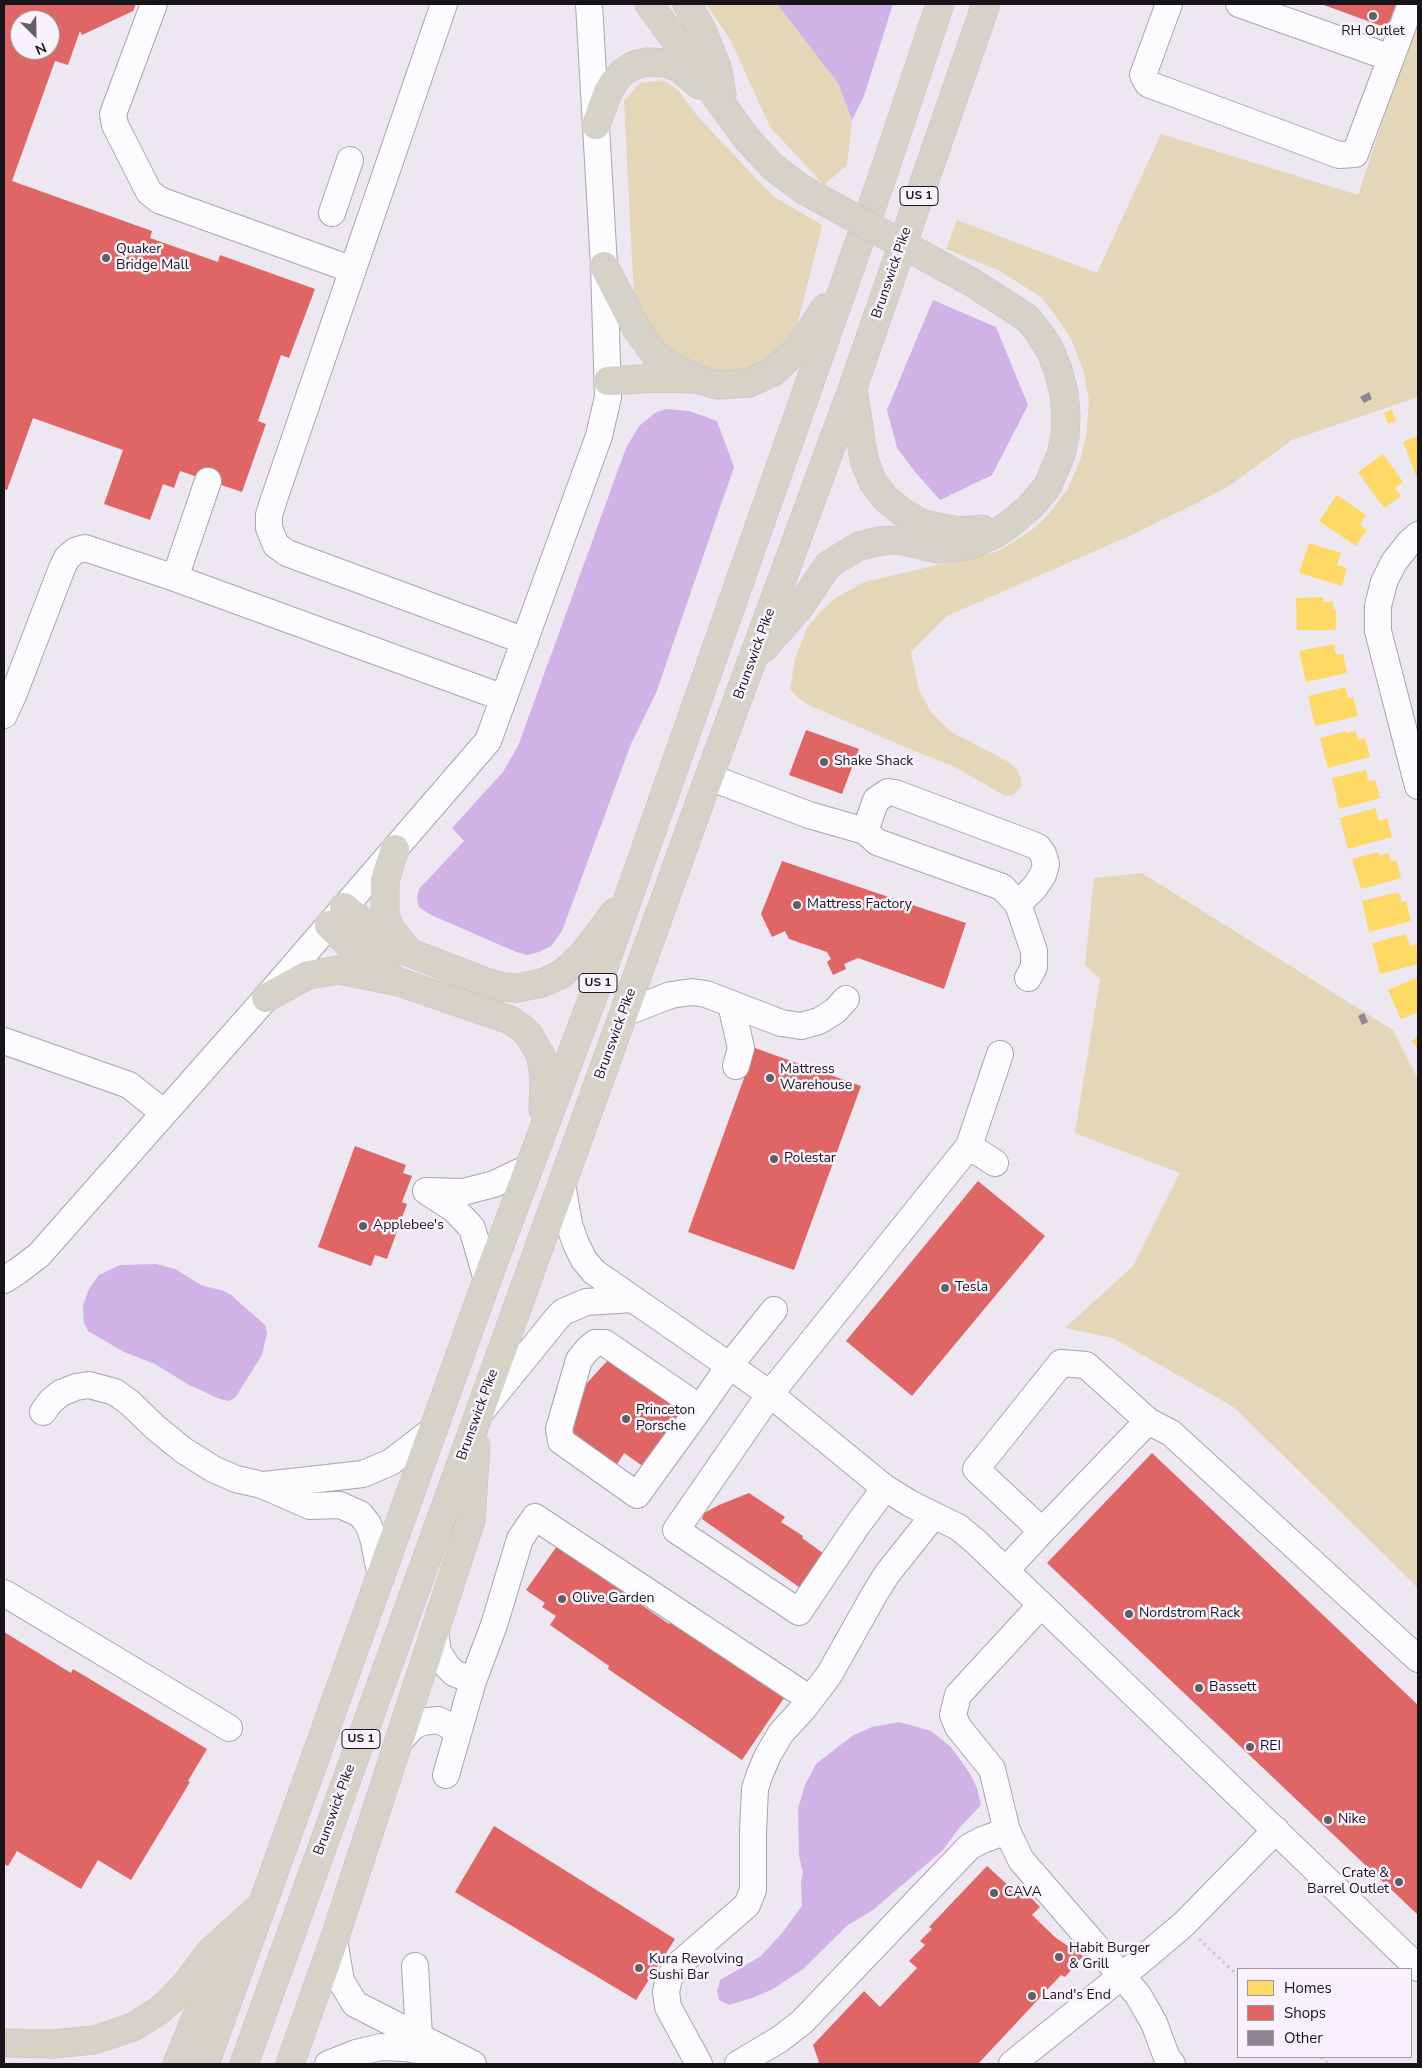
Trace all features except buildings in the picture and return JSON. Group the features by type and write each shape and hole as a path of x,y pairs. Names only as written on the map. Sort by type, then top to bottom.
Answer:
{"highway":[{"path":"650,4 755,149 773,167 802,188 973,283 1027,318 1050,350 1064,393 1066,414 1065,436 1061,455 1047,487 1025,512 995,534 958,548 937,549 899,540 881,540 859,546 828,565 799,608 751,663"},
{"path":"687,4 701,28 717,67 725,108"},
{"name":"US 1","path":"205,2064 487,1280 600,978 853,262 940,4"},
{"name":"Brunswick Pike","path":"244,2064 709,777 853,387 986,4"},
{"path":"596,125 608,92 618,77 634,65 647,62 660,62 679,68 725,108"},
{"path":"608,381 655,378 699,380 718,385 739,385 762,378 773,372 799,348 853,262"},
{"path":"604,266 636,328 649,347 662,360 699,380"},
{"path":"853,387 862,453 867,468 878,489 902,512 922,523 961,531 996,526 1025,512"},
{"path":"395,850 385,880 385,914 391,930 411,954"},
{"path":"336,916 411,954 494,985 517,988 532,986 558,976 574,963 629,895"},
{"path":"336,916 356,951 399,982"},
{"path":"266,998 297,980 327,970 339,970 399,982 510,1020 523,1029 541,1056 544,1079 543,1106 538,1141"},
{"path":"290,2064 334,1940 471,1520 478,1414"},
{"path":"4,2043 53,2044 94,2040 134,2027 160,2010 171,2000 186,1984 211,1951 262,1905"},
{"path":"177,2064 220,1957 262,1905"}],"street":[{"path":"154,4 113,114 115,125 148,192 159,200 353,270"},
{"path":"444,4 270,510 268,524 271,537 287,553 525,641"},
{"path":"4,1280 38,1255 485,747 599,436 605,414 608,381 604,266 589,4"},
{"path":"1169,4 1143,75 1148,84 1339,155 1355,154 1411,4"},
{"path":"1239,4 1391,58"},
{"path":"332,213 350,160"},
{"path":"175,578 208,480"},
{"path":"1418,535 1394,562 1384,582 1378,606 1378,631 1418,786"},
{"path":"4,715 67,558 76,551 86,548 175,578 504,698"},
{"path":"709,777 810,815 865,832 877,842 1002,887 1018,904 1034,951 1034,967 1028,978"},
{"path":"865,832 876,800 888,792 1038,847 1043,854 1046,864 1043,874 1034,888 1018,904"},
{"path":"624,1013 670,995 692,992 706,994 781,1023 802,1026 819,1021 835,1011 846,999"},
{"path":"731,1004 741,1048 736,1066"},
{"path":"4,1041 129,1085 164,1113"},
{"path":"885,1488 856,1527 799,1612 676,1530 770,1394 969,1146 1000,1054"},
{"path":"969,1146 995,1163"},
{"path":"487,1280 472,1228 454,1209 426,1191 463,1192 494,1184 528,1168"},
{"path":"562,1184 568,1224 584,1260 594,1272 770,1394 885,1488 911,1504 958,1527 1006,1570 1418,1968"},
{"path":"478,1414 563,1312 586,1302 633,1299"},
{"path":"700,1408 605,1343 595,1344 586,1350 580,1360 559,1429 561,1441 637,1495 700,1408 730,1365 774,1310"},
{"path":"1042,1531 976,1469 1060,1363 1086,1365 1148,1421 1171,1433 1418,1660"},
{"path":"43,1412 61,1392 76,1387 90,1385 103,1387 115,1392 130,1403 162,1434 213,1469 236,1479 308,1493 360,1514 368,1524 373,1537 381,1577"},
{"path":"1006,1570 1148,1421"},
{"path":"308,1493 392,1462 434,1429"},
{"path":"699,2064 668,2007 666,1992 669,1978 686,1957 747,1904 753,1890 753,1832 756,1789 758,1776 768,1755 781,1733 837,1663 874,1594 887,1574 934,1515"},
{"path":"446,1775 473,1681 494,1625 520,1539 534,1517 810,1699"},
{"path":"4,1593 229,1728"},
{"path":"1042,1605 958,1695 953,1715 958,1727 992,1769 1007,1831 1022,1860 1138,1995 1154,2023 1167,2058 1172,2064"},
{"path":"435,1632 438,1652 446,1666 454,1673 473,1681"},
{"path":"399,1742 412,1727 422,1722 438,1720 458,1730"},
{"path":"1012,2064 1184,1924 1276,1830"},
{"path":"738,2064 780,2039 802,2022 969,1847 1007,1831"},
{"path":"334,1940 341,1981 355,2004 467,2061"},
{"path":"388,2020 400,2009 407,1996 415,1966 419,2036"},
{"path":"328,2064 356,2052 380,2047 404,2048 467,2061"}],"path":[{"path":"1195,1936 1237,1975"}],"shaded area":[{"path":"706,4 777,4 838,83 852,120 847,165 824,185 770,127 730,39"},
{"path":"777,4 893,4 864,96 852,120 838,83"},
{"path":"1418,16 1418,397 1292,440 1229,486 1197,503 1134,534 947,616 911,652 919,690 931,712 951,732 1007,761 1016,768 1021,779 1021,786 1014,795 1005,796 955,767 811,706 798,698 790,689 795,659 807,628 822,610 837,597 864,582 998,551 1007,546 1033,529 1048,515 1067,490 1080,461 1087,431 1089,400 1083,370 1072,341 1041,297 998,270 946,249 957,220 1097,273 1161,134 1358,195"},
{"path":"663,80 678,90 698,117 773,196 822,225 794,338 783,357 732,379 670,359 634,298 624,101 640,83"},
{"path":"933,300 996,327 1028,405 992,475 940,500 897,448 887,410"},
{"path":"666,409 689,411 717,421 734,467 656,693 631,744 562,931 551,946 527,955 431,915 419,907 417,898 419,889 464,841 452,828 503,772 518,746 626,448 639,426 655,413"},
{"path":"1142,873 1393,1030 1418,1079 1418,1588 1235,1408 1113,1338 1065,1328 1133,1266 1180,1173 1075,1133 1100,979 1085,965 1094,878"},
{"path":"156,1264 175,1269 201,1285 224,1291 265,1325 267,1333 262,1355 235,1398 228,1401 220,1399 189,1385 155,1364 124,1352 88,1331 84,1323 83,1306 89,1289 99,1275 120,1265"},
{"path":"899,1722 931,1731 951,1747 969,1772 977,1788 981,1805 960,1827 943,1850 873,1910 848,1925 803,1969 773,1989 752,1998 729,2005 719,2000 717,1991 720,1980 761,1956 782,1933 802,1906 801,1882 803,1873 799,1856 798,1809 805,1785 816,1764 852,1736 872,1727"}],"place":[{"name":"RH Outlet","path":"1373,16"},
{"name":"Quaker Bridge Mall","path":"106,258"},
{"name":"Shake Shack","path":"824,762"},
{"name":"Mattress Factory","path":"797,905"},
{"name":"Mattress Warehouse","path":"770,1078"},
{"name":"Polestar","path":"774,1159"},
{"name":"Applebee's","path":"363,1226"},
{"name":"Tesla","path":"945,1288"},
{"name":"Princeton Porsche","path":"626,1419"},
{"name":"Olive Garden","path":"562,1599"},
{"name":"Nordstrom Rack","path":"1129,1614"},
{"name":"Bassett","path":"1199,1688"},
{"name":"REI","path":"1250,1747"},
{"name":"Nike","path":"1328,1820"},
{"name":"Crate & Barrel Outlet","path":"1399,1882"},
{"name":"CAVA","path":"994,1893"},
{"name":"Habit Burger & Grill","path":"1059,1957"},
{"name":"Kura Revolving Sushi Bar","path":"639,1968"},
{"name":"Land's End","path":"1032,1996"}]}
